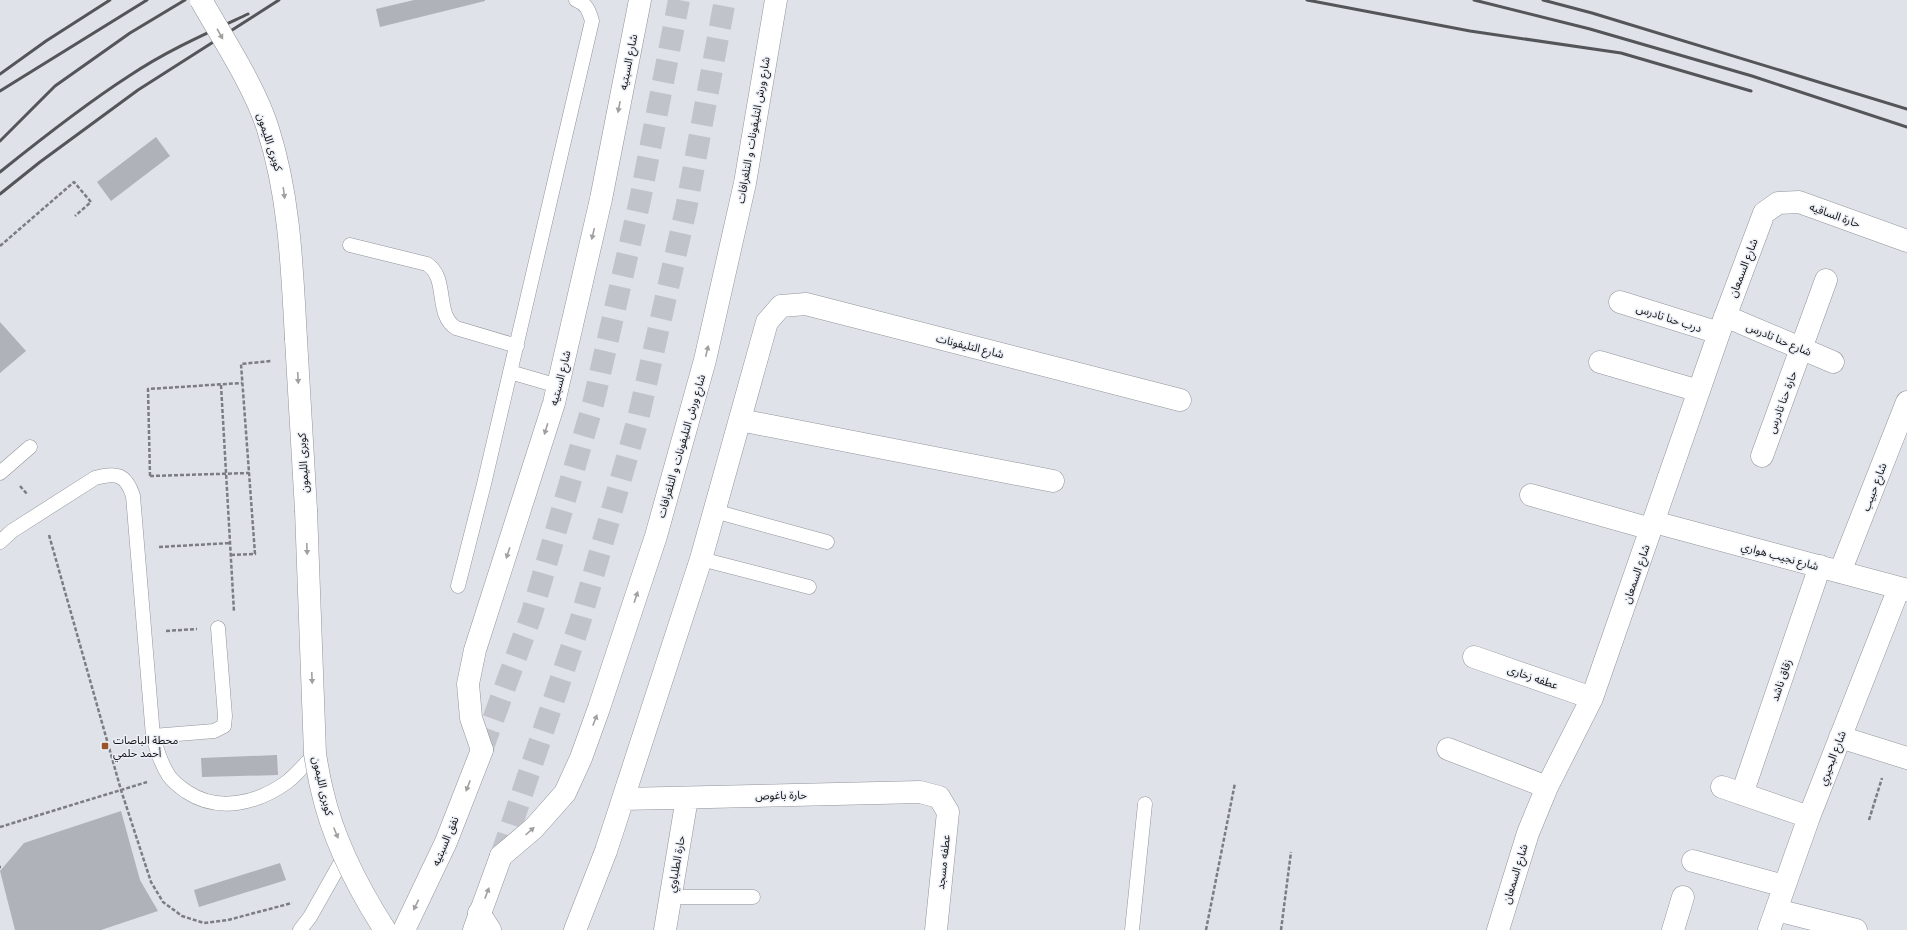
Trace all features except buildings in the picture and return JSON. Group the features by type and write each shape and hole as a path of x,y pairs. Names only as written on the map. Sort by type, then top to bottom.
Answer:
{"street":[{"name":"كوبرى الليمون","path":"201,0 249,87 268,128 282,181 291,255 306,510 315,754 322,790 332,824 360,887 385,930"},
{"name":"شارع السبتيه","path":"482,750 471,718 468,684 475,650 514,534 558,386 601,198 640,0"},
{"name":"شارع ورش التليفونات و التلغرافات","path":"481,924 501,856 534,828 565,793 581,758 656,536 705,360 743,191 776,0"},
{"name":"حارة الساقيه","path":"1764,213 1778,203 1799,202 1907,241"},
{"name":"شارع السمعان","path":"1498,930 1528,833 1547,787 1592,698 1698,391 1764,213"},
{"name":"حارة حنا تادرس","path":"1762,456 1826,280"},
{"name":"درب حنا تادرس","path":"1620,302 1722,325"},
{"name":"شارع التليفونات","path":"740,420 767,322 780,306 806,304 1180,400"},
{"name":"شارع حنا تادرس","path":"1722,325 1801,348 1833,362"},
{"path":"1600,362 1698,391"},
{"name":"شارع حبيب","path":"1840,572 1907,402"},
{"path":"576,930 623,799 700,559 740,420 1053,481"},
{"name":"شارع نجيب هواري","path":"1531,495 1820,566 1903,589"},
{"name":"زقاق ناشد","path":"1809,817 1732,790 1820,566"},
{"name":"شارع البحيري","path":"1773,920 1809,817 1840,737 1903,589"},
{"name":"عطفه زخارى","path":"1474,657 1592,698"},
{"path":"1840,737 1899,756"},
{"path":"1448,749 1547,787"},
{"name":"نفق السبتيه","path":"404,930 446,842 482,750"},
{"name":"حارة باغوص","path":"623,799 920,792 939,797"},
{"name":"عطفه مسجد","path":"936,930 948,812 939,797"},
{"name":"حارة الطلباوي","path":"665,930 687,798"},
{"path":"1693,861 1784,886"},
{"path":"1673,930 1683,897"},
{"path":"1773,920 1856,930"}],"lane":[{"path":"458,586 517,346 592,21 589,10 583,2 576,0"},
{"path":"350,245 426,264 434,268 438,277 449,323 456,328 517,346"},
{"path":"510,372 558,386"},
{"path":"0,474 30,447"},
{"path":"0,542 12,531 95,478 108,474 121,476 130,485 134,496 153,736 160,759 168,776 175,784 194,796 216,804 242,803 265,796 288,781 315,754"},
{"path":"714,511 827,542"},
{"path":"700,559 809,587"},
{"path":"153,736 214,730 224,726 225,716 218,628"},
{"path":"1132,930 1145,804"},
{"path":"300,930 310,918 345,855"},
{"path":"670,897 753,897"}],"path":[{"path":"0,246 74,182 91,202 75,216"},
{"path":"231,555 255,554 241,364 297,359"},
{"path":"150,476 148,389 242,383"},
{"path":"144,633 235,626 221,385"},
{"path":"121,476 249,474"},
{"path":"138,548 230,543"},
{"path":"1869,820 1899,756"},
{"path":"0,827 168,776"},
{"path":"1206,930 1235,783"},
{"path":"1281,930 1291,852"}],"tunnel":[{"path":"482,750 531,616 593,404 640,200 679,0"},
{"path":"501,856 579,625 638,419 686,209 725,0"}],"railway":[{"path":"0,74 46,41 110,0"},
{"path":"0,91 147,0"},
{"path":"0,141 55,86 130,33 185,0"},
{"path":"0,194 40,162 138,90 279,0"},
{"path":"1307,0 1470,31 1621,53 1751,91"},
{"path":"1474,0 1590,29 1752,76 1907,127"},
{"path":"1543,0 1592,13 1907,109"},
{"path":"0,172 79,110 157,58 248,14"}],"place":[{"name":"محطة الباصات أحمد حلمي","path":"105,746"}]}
